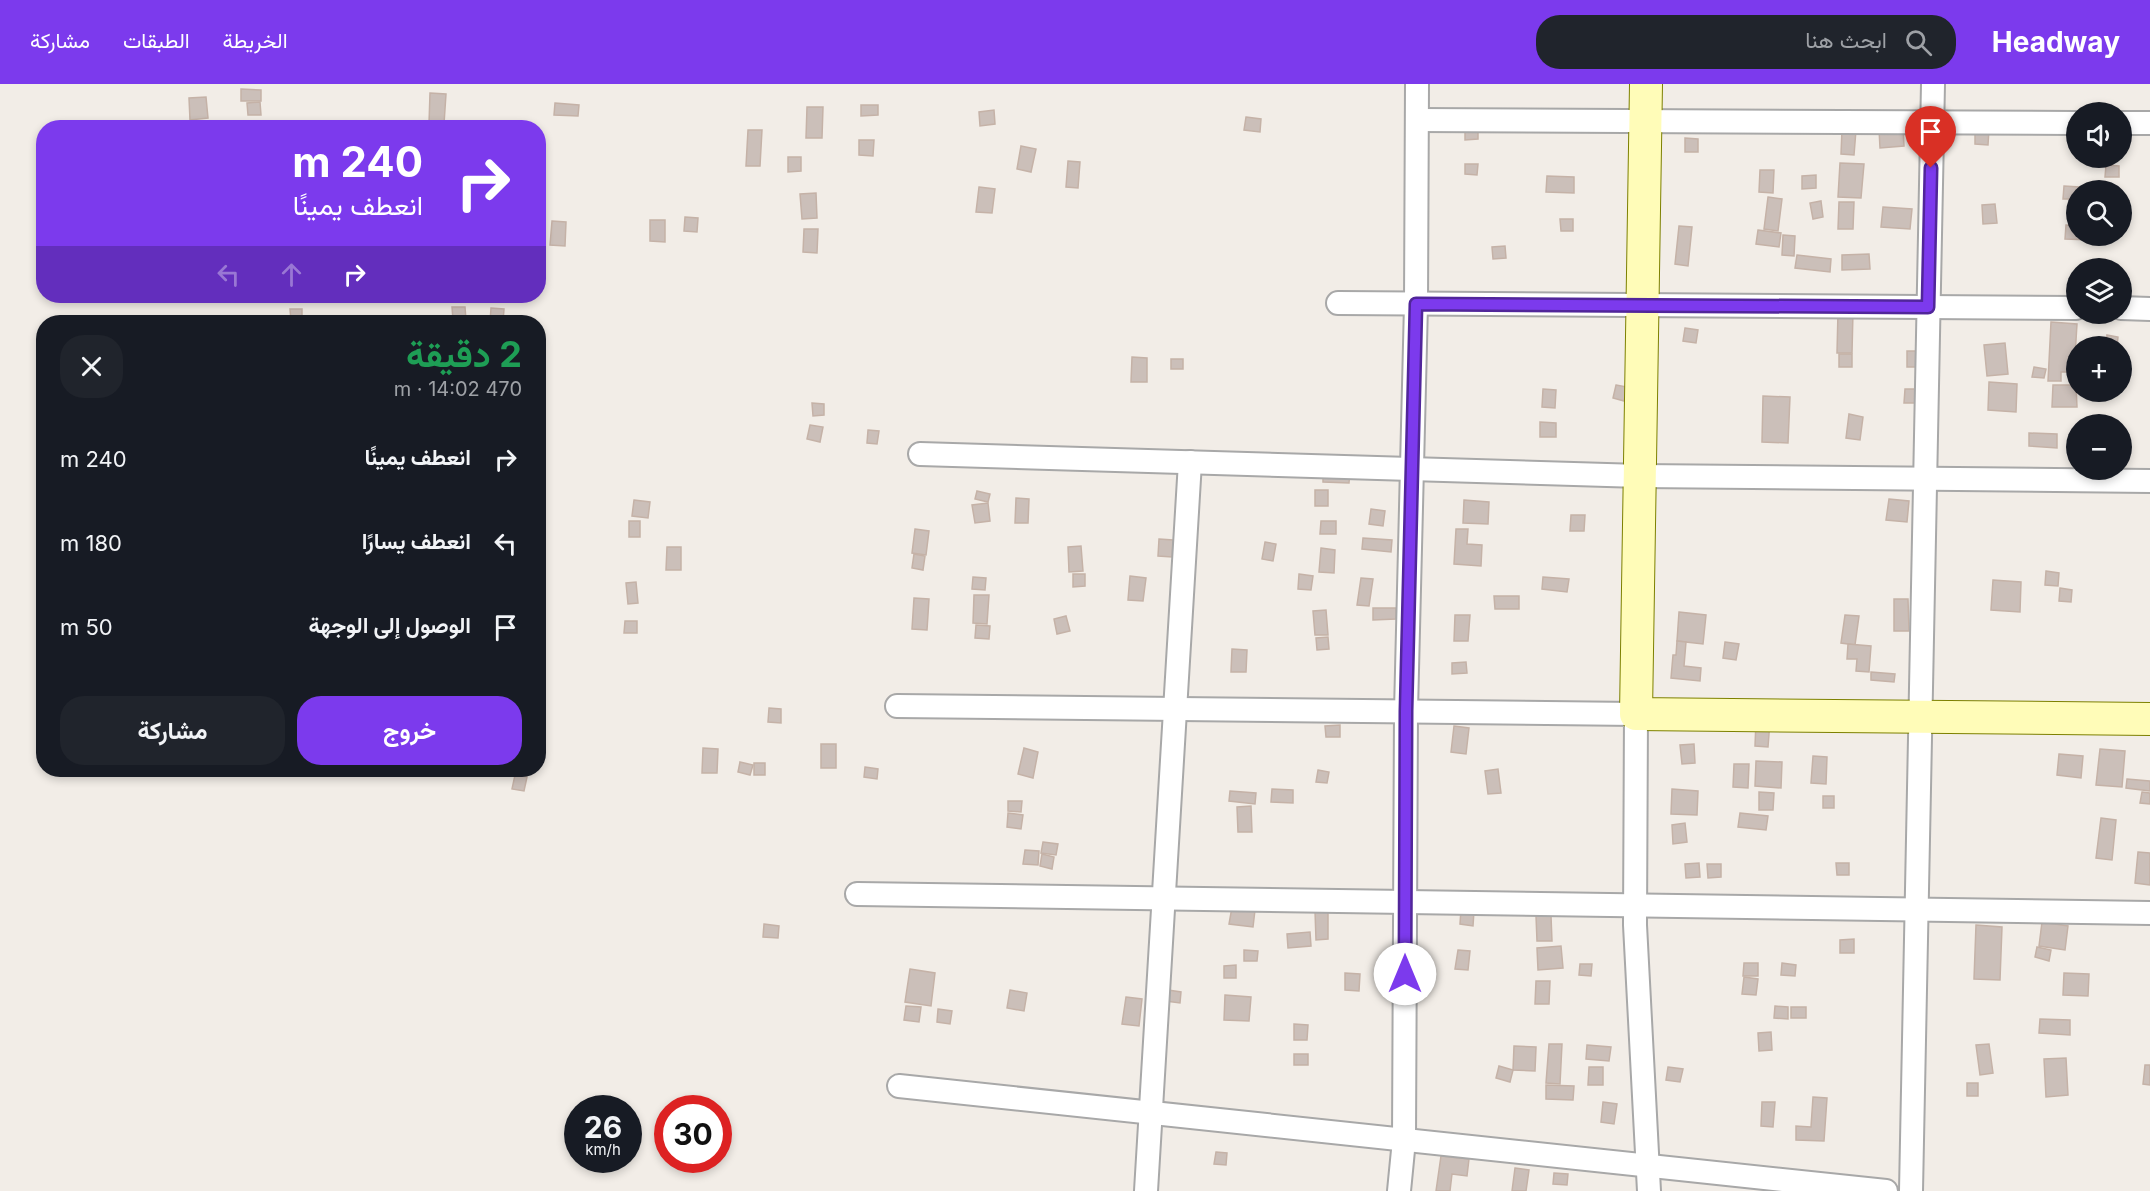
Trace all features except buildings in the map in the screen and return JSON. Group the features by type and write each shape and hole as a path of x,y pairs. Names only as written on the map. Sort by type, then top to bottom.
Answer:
{"street":[{"path":"1399,1191 1404,1140 1406,711 1416,304 1417,84"},
{"path":"1646,84 1635,906 1649,1191"},
{"path":"1911,1191 1933,84"},
{"path":"1417,120 2066,123"},
{"path":"2132,123 2150,123"},
{"path":"1338,303 2066,308"},
{"path":"2132,308 2150,309"},
{"path":"920,454 1640,476 2150,481"},
{"path":"1146,1191 1190,462"},
{"path":"897,706 2150,719"},
{"path":"856,894 2150,913"},
{"path":"899,1086 1886,1191"}],"route":[{"path":"1405,974 1406,711 1416,304 1928,307 1931,168"}]}
